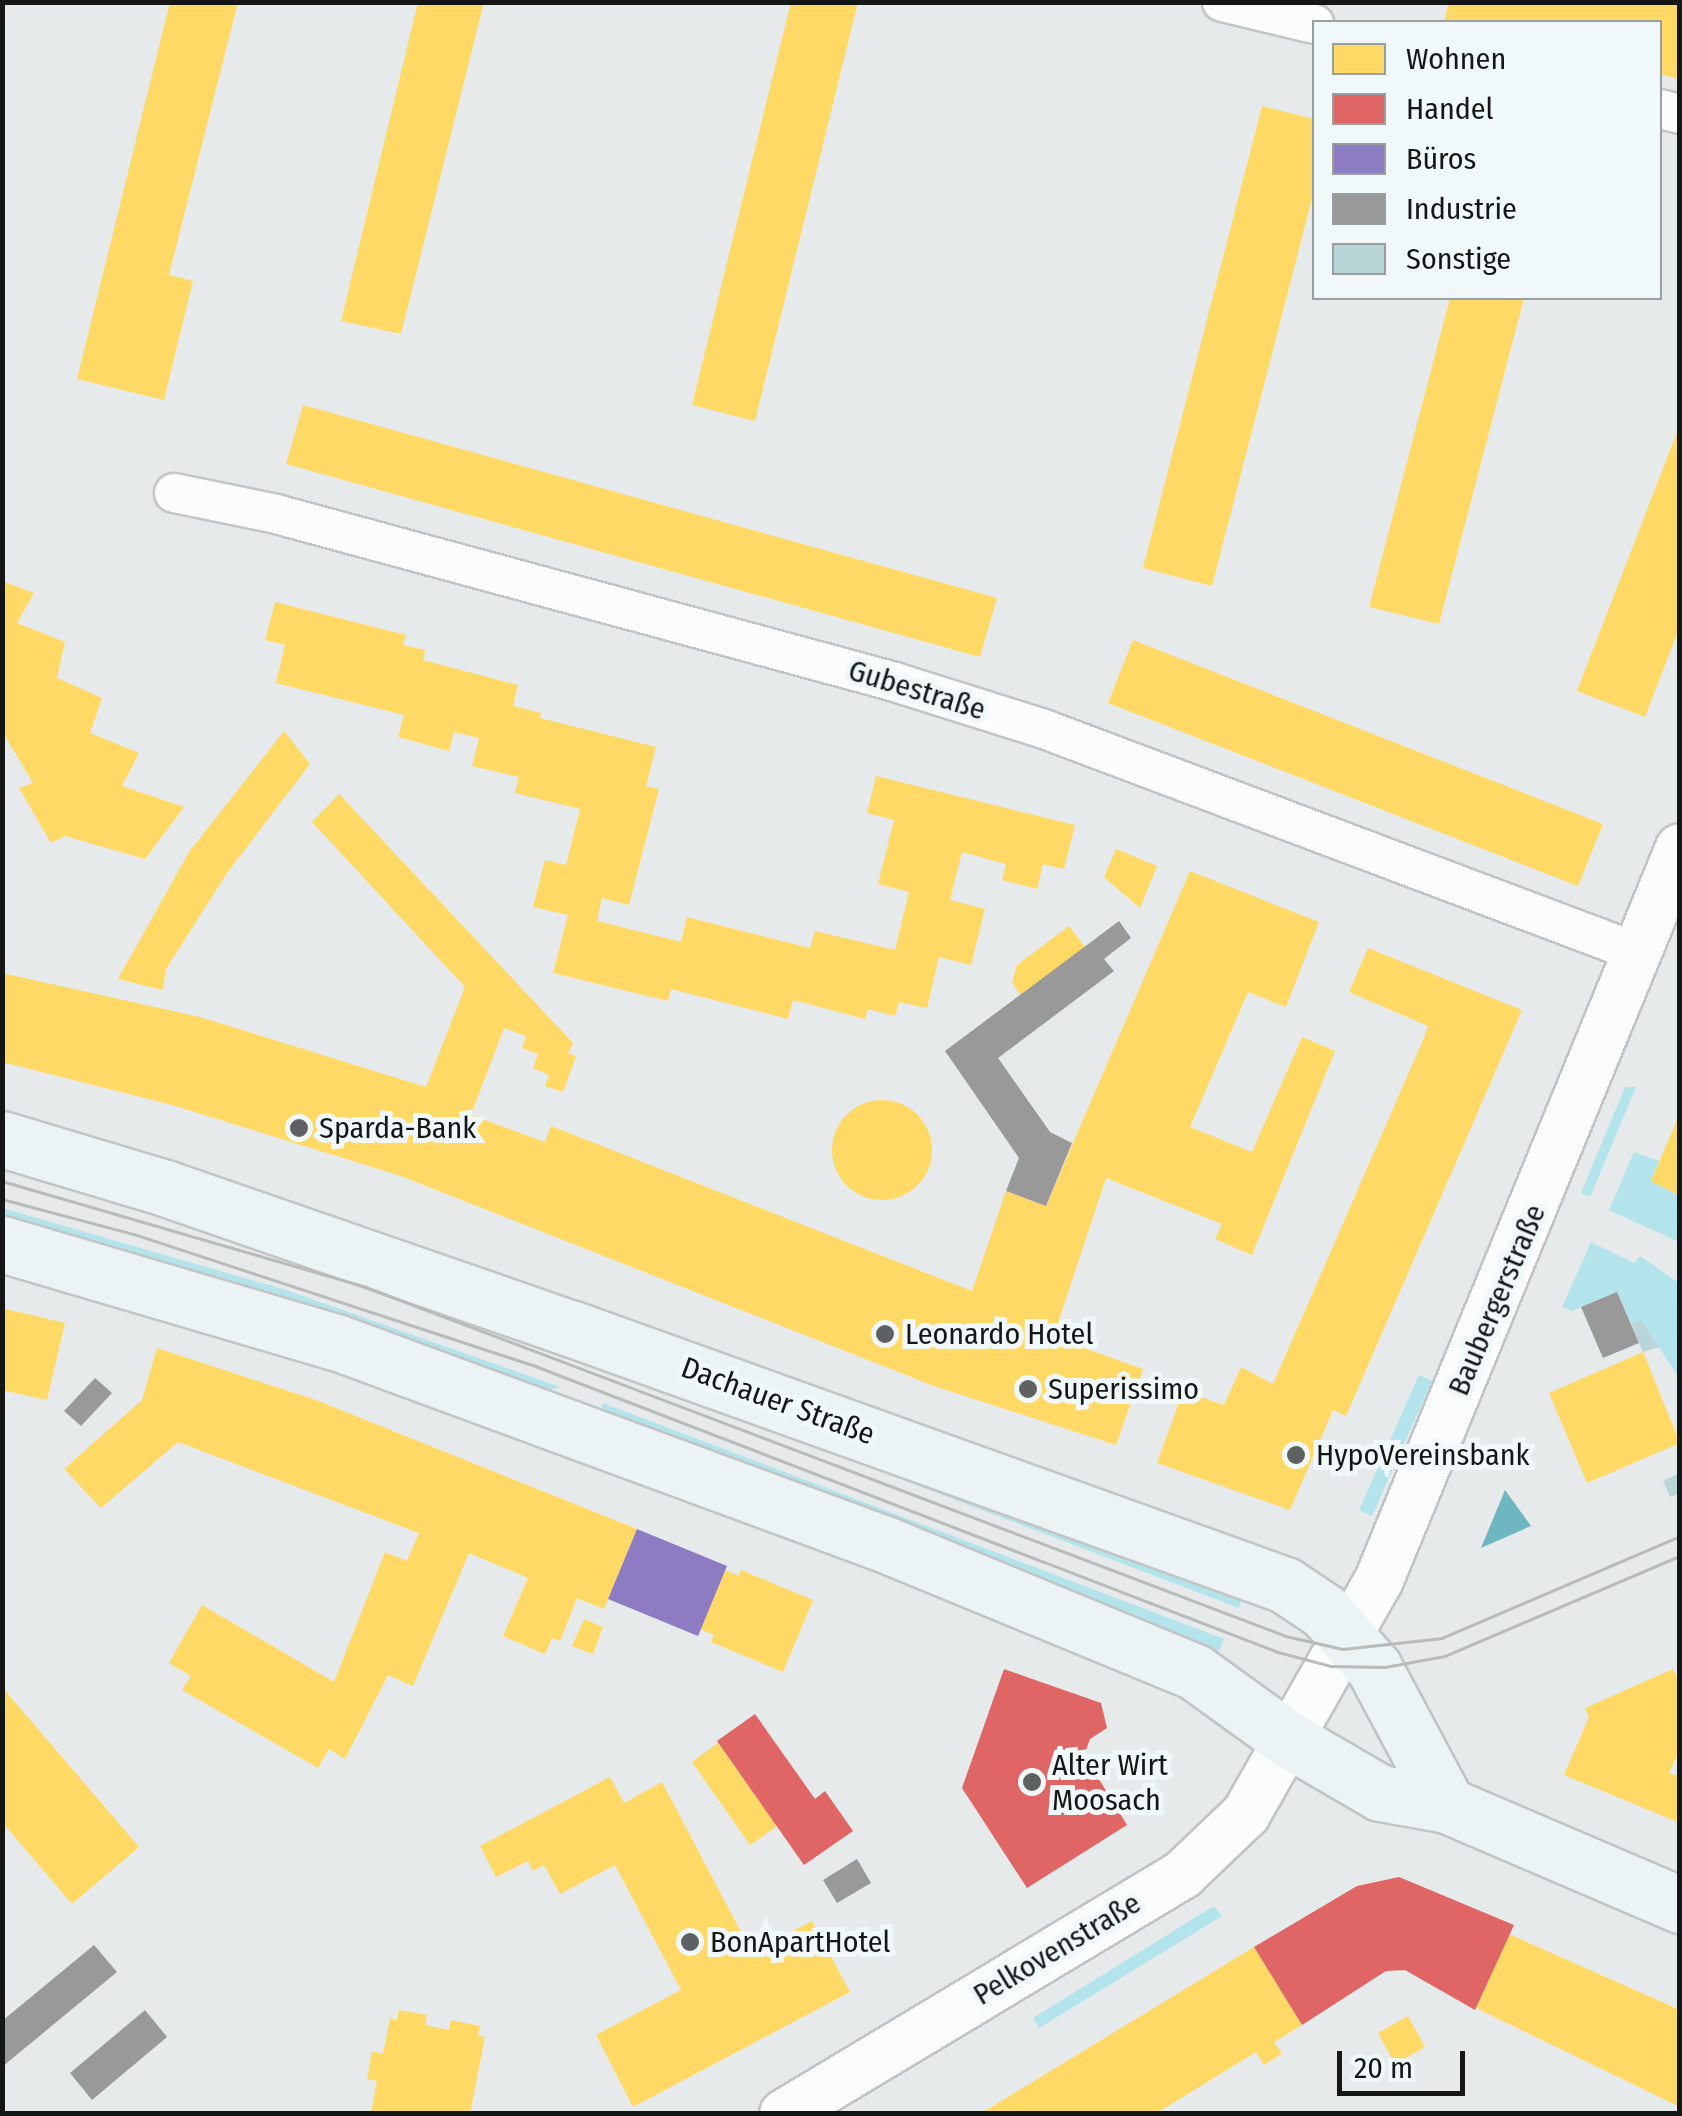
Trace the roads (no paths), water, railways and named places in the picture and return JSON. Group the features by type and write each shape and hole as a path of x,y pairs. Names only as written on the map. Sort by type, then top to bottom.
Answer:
{"main road":[{"name":"Dachauer Straße","path":"2,1139 570,1328 1285,1585 1351,1638 1404,1716 1447,1805"},
{"path":"2,1244 336,1342 870,1538 1195,1672 1289,1740 1380,1792 1447,1805 1680,1906"}],"street":[{"path":"1222,2 1312,24"},
{"name":"Gubestraße","path":"174,493 314,524 1007,717 1639,953"},
{"name":"Baubergerstraße","path":"1289,1740 1351,1638 1680,848"},
{"name":"Pelkovenstraße","path":"784,2114 1182,1874 1246,1814 1289,1740"}],"tram line":[{"path":"2,1181 366,1287 1286,1636 1343,1649 1442,1638 1680,1536"},
{"path":"2,1199 134,1234 538,1367 1278,1652 1331,1666 1385,1667 1445,1656 1680,1556"}],"place":[{"name":"Sparda-Bank","path":"299,1128"},
{"name":"Leonardo Hotel","path":"885,1334"},
{"name":"Superissimo","path":"1028,1389"},
{"name":"HypoVereinsbank","path":"1296,1455"},
{"name":"Alter Wirt Moosach","path":"1032,1782"},
{"name":"BonApartHotel","path":"690,1942"}]}
